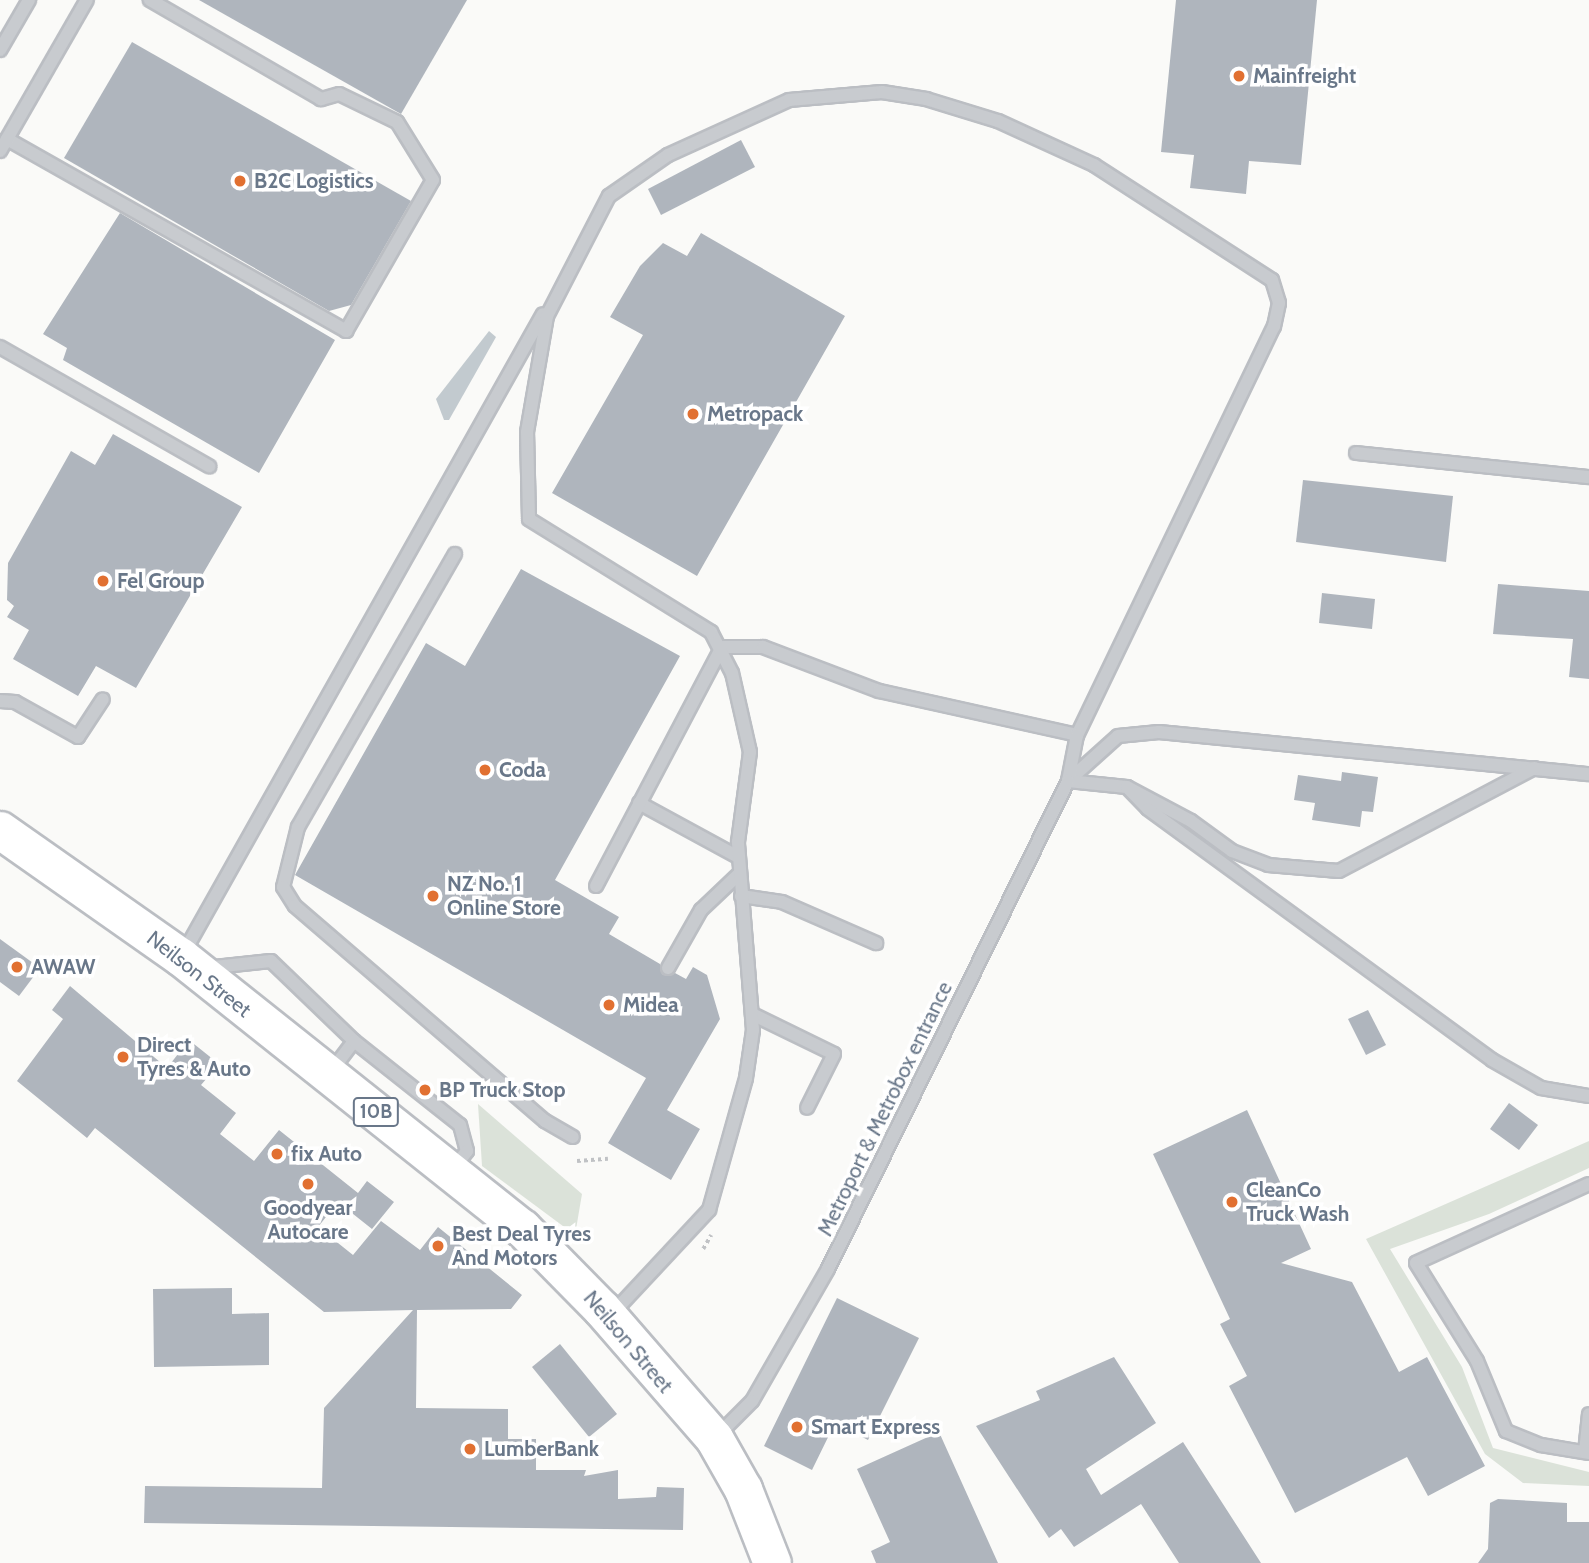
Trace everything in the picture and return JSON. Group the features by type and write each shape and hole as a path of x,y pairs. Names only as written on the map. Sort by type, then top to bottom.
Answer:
{"main road":[{"name":"Neilson Street","path":"0,830 188,963 522,1228 609,1317 714,1438 743,1489 772,1563"}],"lane":[{"path":"0,50 29,0"},
{"path":"87,0 3,145 346,331 433,180 397,122 339,93 321,99 150,0"},
{"path":"188,963 611,192 668,155 789,100 871,93 926,99 998,121 1094,165 1272,280 1279,303 1274,327 1077,735 1068,781"},
{"path":"555,296 542,335 527,432 529,519 700,623 722,648 740,701 750,752 738,857 752,1014 746,1078 709,1210 609,1317"},
{"path":"0,347 209,466"},
{"path":"1356,453 1589,477"},
{"path":"455,554 298,827 283,887 316,924 545,1121 573,1138"},
{"path":"722,648 763,647 880,691 1077,735"},
{"path":"596,886 722,648"},
{"path":"0,701 15,702 78,737 103,699"},
{"path":"1068,781 1118,736 1159,732 1589,774"},
{"path":"1068,781 1128,786 1232,851 1268,865 1339,871 1367,861 1534,768"},
{"name":"Metroport & Metrobox entrance","path":"714,1438 752,1401 828,1269 1068,781"},
{"path":"1128,786 1148,809 1492,1060 1541,1087 1589,1096"},
{"path":"639,803 738,857"},
{"path":"668,968 701,910 738,875"},
{"path":"741,896 782,902 876,943"},
{"path":"188,963 271,961 354,1041 460,1125 467,1151 452,1171"},
{"path":"752,1014 834,1054 807,1108"},
{"path":"328,1074 354,1041"},
{"path":"1589,1184 1416,1263 1469,1348 1506,1430 1541,1446 1587,1453 1589,1414"}],"path":[{"path":"577,1161 608,1159"},
{"path":"704,1249 711,1235"}],"shaded area":[{"path":"489,331 496,337 449,420 444,420 436,399"},
{"path":"478,1104 582,1194 575,1235 482,1166"},
{"path":"1589,1141 1589,1168 1489,1214 1390,1249 1462,1367 1493,1448 1589,1472 1589,1486 1523,1483 1485,1454 1366,1239"}],"building":[{"path":"199,0 467,0 401,114"},
{"name":"Mainfreight","path":"1176,0 1317,0 1301,165 1249,161 1246,194 1190,188 1194,155 1161,152"},
{"name":"B2C Logistics","path":"132,42 411,201 351,305 329,311 64,158"},
{"path":"741,140 755,167 661,215 648,189"},
{"path":"120,213 335,340 259,473 63,360 67,348 43,334"},
{"name":"Metropack","path":"701,233 845,316 697,576 552,493 643,335 610,317 640,266 663,243 687,256"},
{"name":"Fel Group","path":"113,434 242,507 136,688 96,666 78,696 13,659 29,630 7,617 14,606 7,600 8,563 71,451 95,465"},
{"path":"1303,480 1453,496 1446,562 1296,542"},
{"name":"Coda","path":"521,569 680,656 555,880 619,917 609,934 660,964 663,975 675,973 686,979 693,967 707,975 720,1019 667,1110 700,1129 671,1180 608,1143 646,1078 295,875 426,643 465,666"},
{"path":"1498,584 1589,591 1589,679 1569,677 1573,639 1493,634"},
{"path":"1322,593 1375,599 1372,629 1319,623"},
{"path":"1342,772 1378,777 1373,812 1362,811 1360,827 1312,820 1315,803 1294,800 1298,775 1341,781"},
{"path":"0,939 40,968 19,996 0,982"},
{"path":"70,986 167,1068 189,1040 219,1064 201,1085 236,1113 220,1134 254,1161 279,1130 358,1193 367,1181 394,1202 372,1229 338,1202 318,1227 353,1255 381,1221 420,1250 438,1227 522,1295 511,1309 417,1310 416,1408 508,1409 508,1439 536,1439 536,1470 586,1470 584,1476 618,1470 618,1499 656,1497 657,1487 684,1488 683,1530 144,1523 145,1486 322,1488 324,1408 413,1310 324,1312 95,1128 87,1138 17,1081 63,1019 52,1010"},
{"path":"1368,1010 1386,1045 1366,1055 1348,1019"},
{"path":"1509,1103 1538,1125 1519,1150 1490,1129"},
{"path":"1247,1110 1311,1249 1281,1263 1352,1282 1399,1372 1427,1357 1485,1466 1428,1496 1407,1457 1295,1513 1229,1386 1247,1376 1220,1324 1230,1319 1153,1154"},
{"path":"232,1288 232,1314 269,1313 269,1365 154,1367 153,1289"},
{"path":"837,1298 919,1338 868,1440 835,1423 812,1470 764,1446"},
{"path":"560,1344 617,1414 589,1437 532,1367"},
{"path":"1114,1357 1156,1423 1086,1469 1101,1495 1183,1442 1261,1563 1179,1563 1141,1504 1074,1547 1061,1529 1049,1538 976,1426 1040,1400 1036,1391"},
{"path":"939,1432 998,1563 876,1563 871,1551 890,1542 857,1469"},
{"path":"1498,1499 1567,1503 1567,1522 1589,1522 1589,1563 1478,1563 1488,1549 1490,1503"}],"place":[{"name":"Mainfreight","path":"1239,76"},
{"name":"B2C Logistics","path":"240,181"},
{"name":"Metropack","path":"693,414"},
{"name":"Fel Group","path":"103,581"},
{"name":"Coda","path":"485,770"},
{"name":"NZ No. 1 Online Store","path":"433,896"},
{"name":"AWAW","path":"17,967"},
{"name":"Midea","path":"609,1005"},
{"name":"Direct Tyres & Auto","path":"123,1057"},
{"name":"BP Truck Stop","path":"425,1090"},
{"name":"fix Auto","path":"277,1154"},
{"name":"Goodyear Autocare","path":"308,1184"},
{"name":"CleanCo Truck Wash","path":"1232,1202"},
{"name":"Best Deal Tyres And Motors","path":"438,1246"},
{"name":"Smart Express","path":"797,1427"},
{"name":"LumberBank","path":"470,1449"}]}
